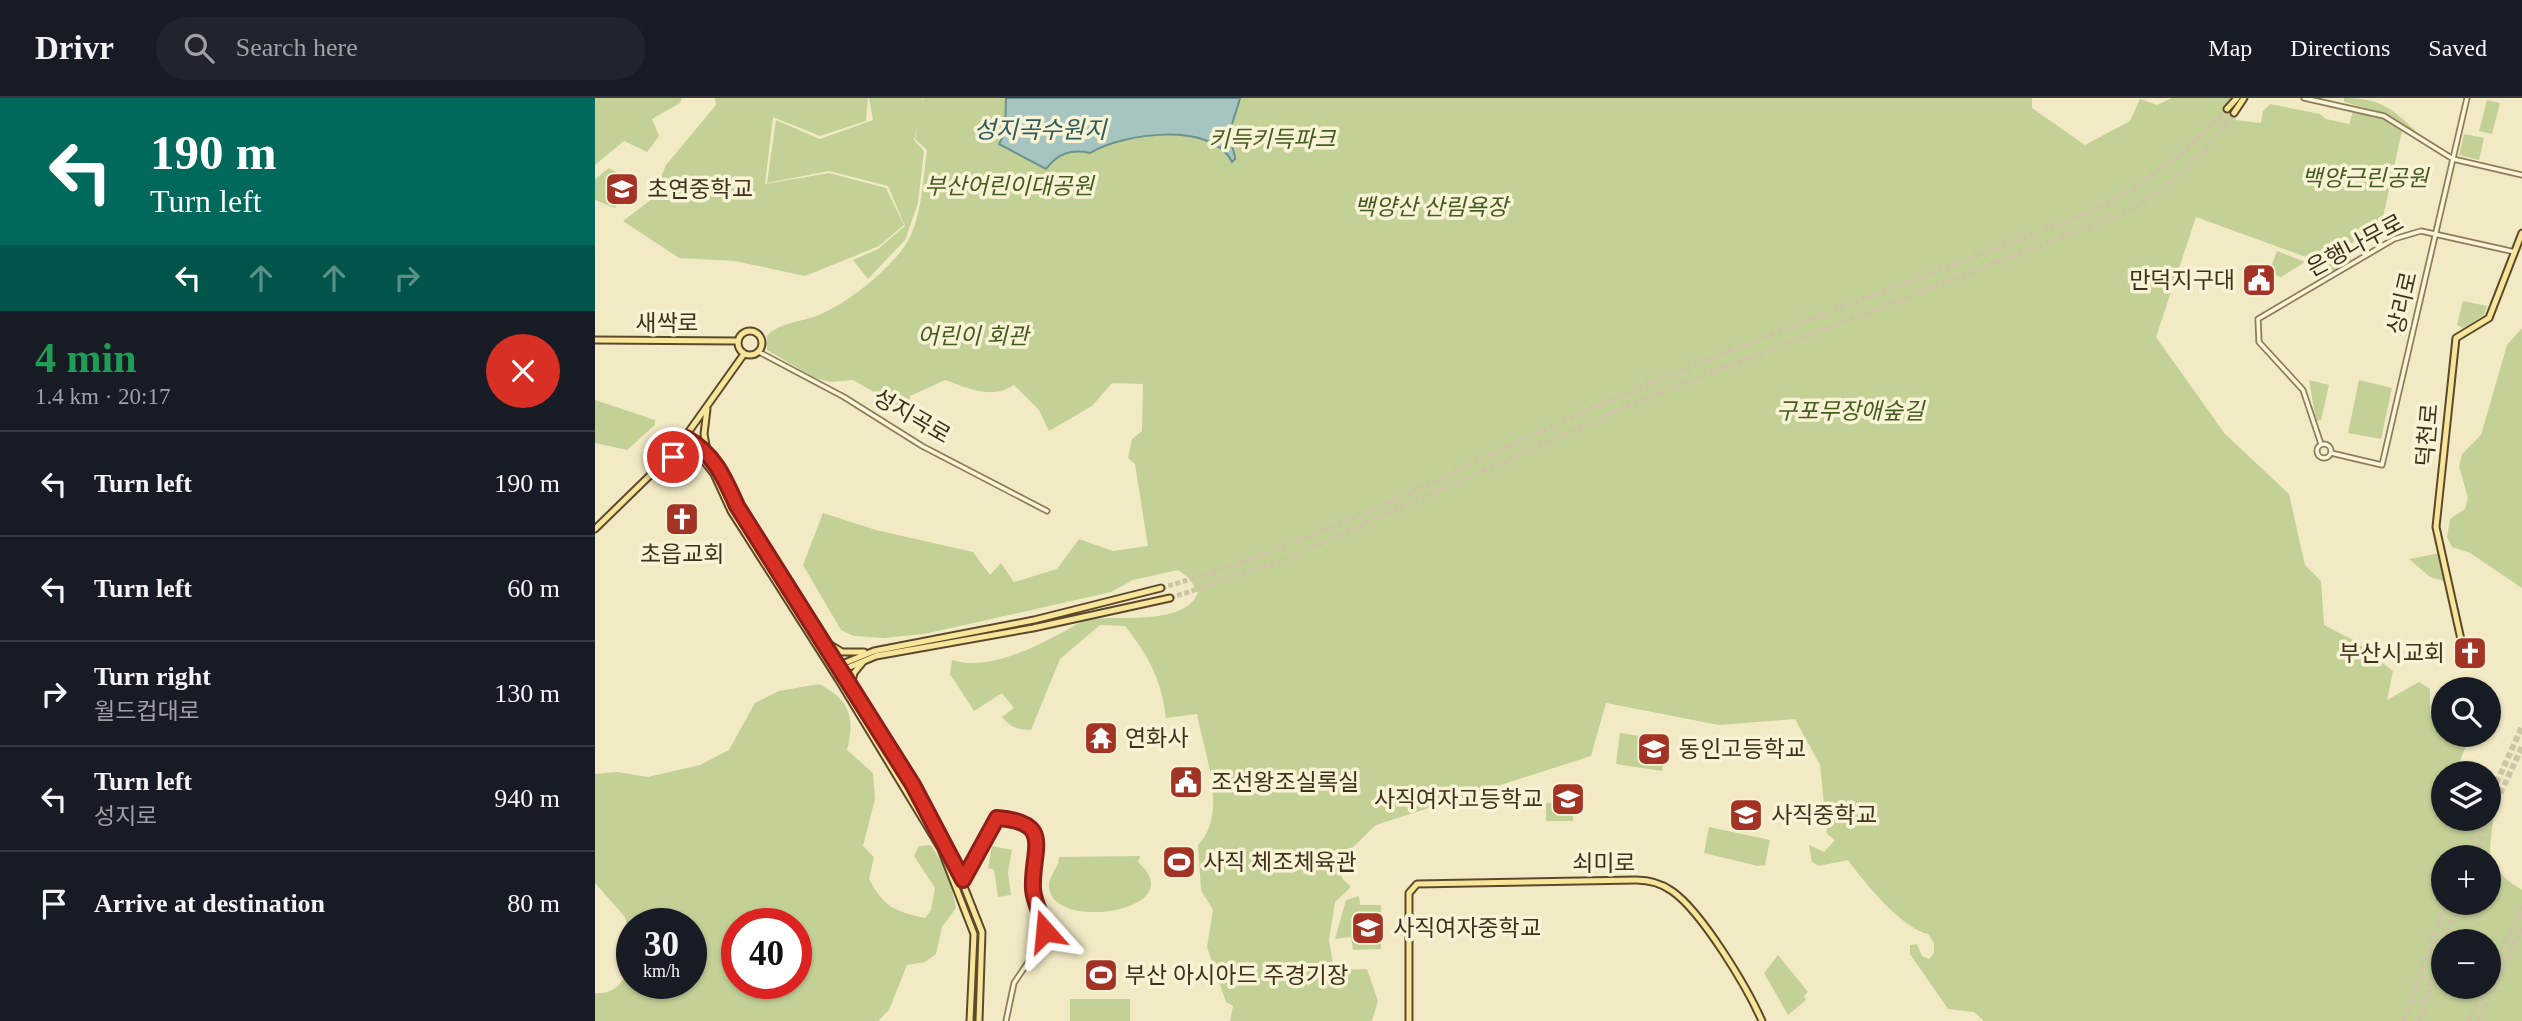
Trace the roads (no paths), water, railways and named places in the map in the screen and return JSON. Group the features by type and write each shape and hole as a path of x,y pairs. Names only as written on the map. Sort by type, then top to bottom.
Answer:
{"main road":[{"path":"2227,109 2240,100"},
{"path":"2234,113 2240,100"},
{"name":"덕천로","path":"2466,662 2436,527 2455,338 2489,318 2522,233"},
{"path":"2515,252 2522,257"},
{"path":"755,332 762,339 759,352 750,356 744,354 738,341 744,333 755,332"},
{"name":"새싹로","path":"595,340 738,341"},
{"path":"595,529 664,463 686,438 744,354"},
{"path":"708,407 704,441 710,457"},
{"path":"686,438 714,474 731,511 836,670 941,849 971,923 975,945 970,1021"},
{"path":"686,438 710,457 722,472 737,506 820,638 836,670 851,686 913,785 963,880 979,919 984,943 979,1021"},
{"path":"664,463 682,453 698,454"},
{"path":"820,638 842,652 874,651 1034,620 1161,588"},
{"path":"836,670 865,660 1170,598"},
{"path":"836,670 874,651"},
{"path":"851,686 853,673 865,660"},
{"name":"쇠미로","path":"1409,1021 1409,893 1417,884 1636,880 1660,884 1677,895 1738,974 1762,1021"}],"street":[{"path":"2304,98 2384,116 2453,159 2522,175"},
{"name":"상리로","path":"2331,453 2382,465 2467,98"},
{"name":"은행나무로","path":"2321,444 2303,390 2259,342 2258,319 2394,239 2416,231 2436,233 2515,252"},
{"name":"성지곡로","path":"759,352 844,397 922,446 969,468 1047,511"},
{"path":"2321,444 2330,446 2331,453 2326,457 2320,456 2317,450 2321,444"},
{"path":"956,885 963,880 997,818 1019,820 1034,833 1039,846 1033,888 1045,937 1014,983 1006,1021"}],"water":[{"name":"성지곡수원지","path":"1006,98 1240,98 1231,131 1235,159 1232,162 1222,149 1206,140 1187,136 1144,136 1123,140 1090,153 1065,154 1055,159 1046,169 999,144 1005,132"}],"tunnel":[{"path":"1161,588 1286,545 1408,494 1648,384 2096,209 2166,165 2227,109"},
{"path":"1170,598 1281,561 1646,398 2117,216 2168,185 2209,145 2234,113"},
{"path":"2501,773 2522,727"},
{"path":"2501,792 2522,747"},
{"path":"2468,845 2474,831"},
{"path":"2479,845 2484,831"},
{"path":"2501,952 2522,906"},
{"path":"2404,1021 2442,915"},
{"path":"2449,929 2454,915"},
{"path":"2478,1021 2522,928"},
{"path":"2419,1021 2431,985"},
{"path":"2469,1021 2479,999"}],"place":[{"name":"초연중학교","path":"622,189"},
{"name":"만덕지구대","path":"2259,280"},
{"name":"초읍교회","path":"682,519"},
{"name":"부산시교회","path":"2470,653"},
{"name":"연화사","path":"1101,738"},
{"name":"동인고등학교","path":"1654,749"},
{"name":"조선왕조실록실","path":"1186,782"},
{"name":"사직여자고등학교","path":"1568,799"},
{"name":"사직중학교","path":"1746,815"},
{"name":"사직 체조체육관","path":"1179,862"},
{"name":"사직여자중학교","path":"1368,928"},
{"name":"부산 아시아드 주경기장","path":"1101,975"}],"park label":[{"name":"키득키득파크","path":"1272,139"},
{"name":"백양근린공원","path":"2365,178"},
{"name":"부산어린이대공원","path":"1009,186"},
{"name":"백양산 산림욕장","path":"1431,207"},
{"name":"어린이 회관","path":"973,336"},
{"name":"구포무장애숲길","path":"1850,411"}]}
